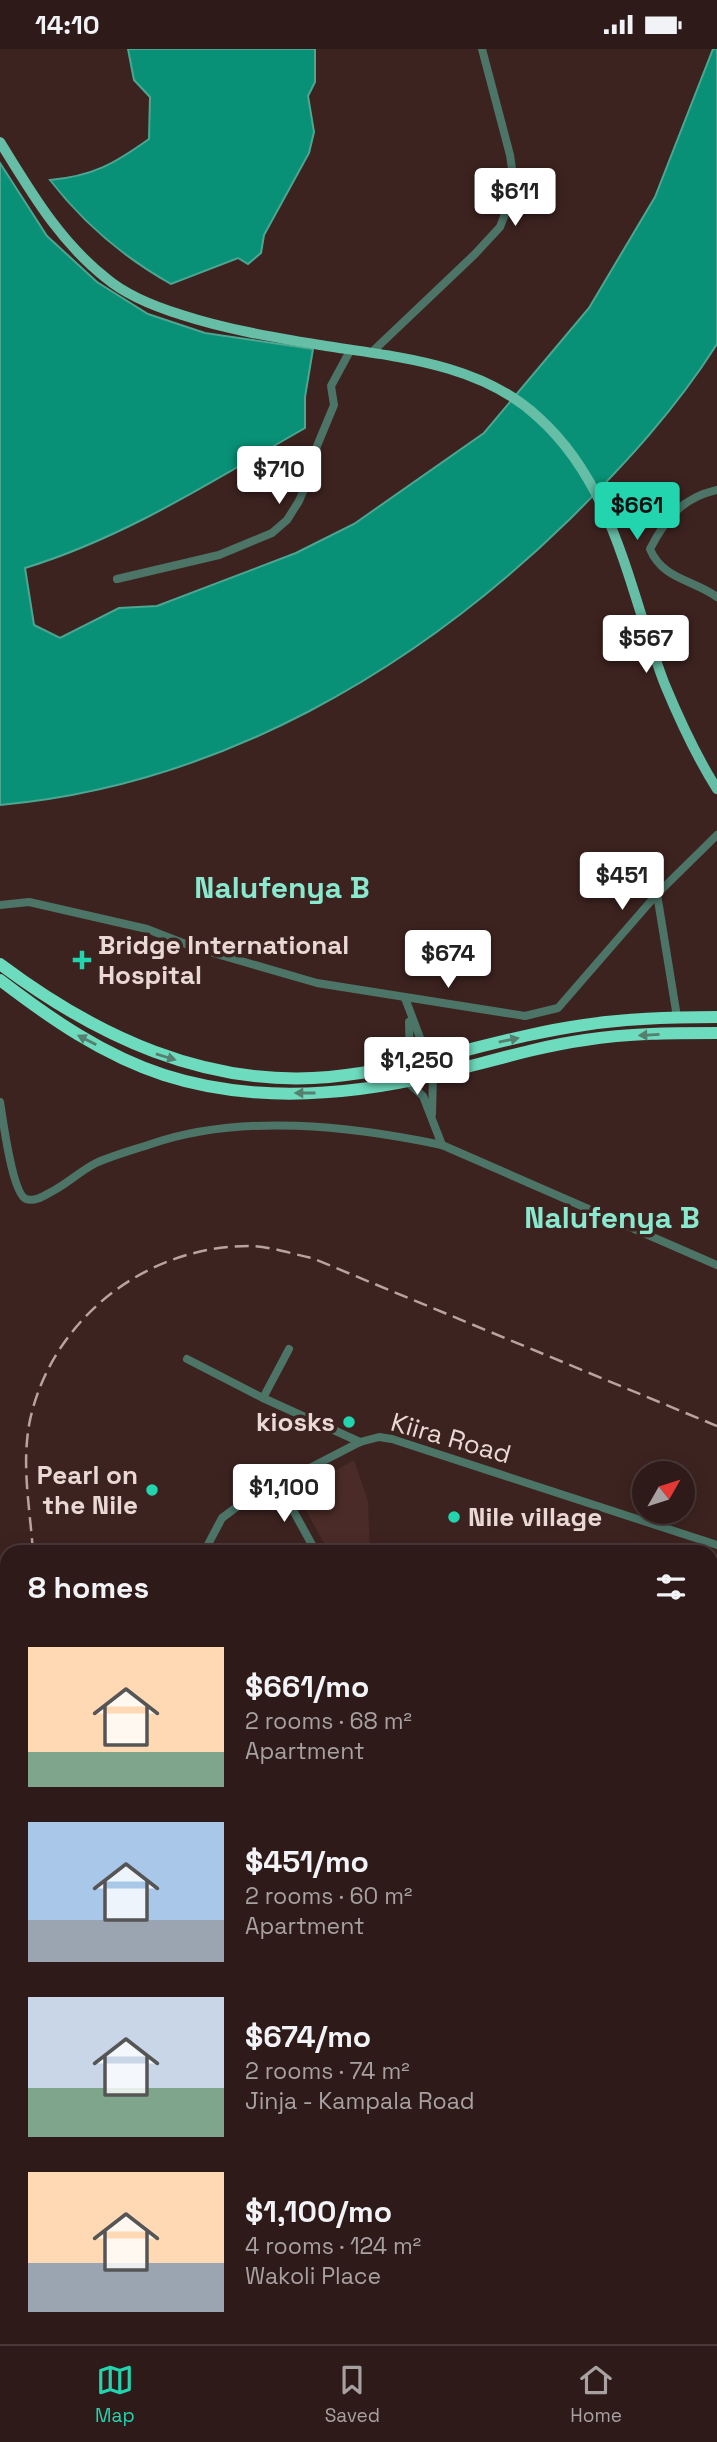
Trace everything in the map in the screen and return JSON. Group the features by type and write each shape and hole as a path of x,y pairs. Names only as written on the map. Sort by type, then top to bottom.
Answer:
{"highway":[{"path":"0,964 46,999 87,1023 145,1051 212,1069 297,1078 330,1077 410,1065 583,1025 677,1017 717,1017"},
{"path":"0,980 79,1036 152,1071 208,1086 246,1092 330,1092 433,1076 584,1040 717,1033"}],"main road":[{"path":"0,142 52,225 108,280 133,296 196,320 329,346 416,359 490,385 515,398 539,417 573,455 589,480 618,541 665,684 701,764 717,789"}],"street":[{"path":"372,352 475,254 500,226 510,201 513,176 510,155 482,49"},
{"path":"117,579 219,555 272,533 287,520 312,471 317,446 334,405 331,386 351,349"},
{"path":"717,490 683,503 670,516 650,549 660,566 672,575 717,597"},
{"path":"0,905 29,902 148,929 265,970 341,988 515,1015 558,1008 657,894 717,835"},
{"path":"657,894 677,1017"},
{"path":"405,998 428,1059"},
{"path":"410,1017 410,1065"},
{"path":"432,1120 433,1076"},
{"path":"407,1081 423,1095 442,1145"},
{"path":"0,1102 20,1194 26,1199 40,1198 96,1163 158,1142 217,1130 254,1126 295,1127 395,1135 442,1145 717,1265"},
{"path":"263,1398 289,1349"},
{"path":"187,1359 263,1398 360,1442"},
{"name":"Kiira Road","path":"208,1545 222,1518 278,1483 360,1442 379,1437 393,1439 717,1545"},
{"path":"278,1483 312,1545"}],"shaded area":[{"path":"128,49 315,49 315,82 308,96 314,132 309,153 264,235 261,253 248,264 238,258 171,284 137,263 105,238 76,211 50,180 91,172 149,139 150,97 134,80"},
{"path":"713,49 717,49 717,344 667,413 611,477 511,573 447,624 380,670 309,711 236,745 160,773 81,793 0,805 0,163 47,236 97,282 148,314 205,333 313,349 305,397 305,428 134,524 25,568 34,625 60,638 119,608 157,606 296,553 354,524 484,433 589,308 655,197"},
{"path":"354,1460 368,1501 370,1545 325,1545 303,1505 302,1489"}],"railway":[{"path":"32,1545 27,1486 27,1437 42,1384 59,1350 82,1321 109,1295 140,1274 174,1259 211,1249 257,1246 312,1258 717,1426"}],"place":[{"name":"Bridge International Hospital","path":"82,960"},
{"name":"kiosks","path":"349,1422"},
{"name":"Pearl on the Nile","path":"152,1490"},
{"name":"Nile village","path":"454,1517"}],"district":[{"name":"Nalufenya B","path":"282,888"},
{"name":"Nalufenya B","path":"612,1218"}]}
